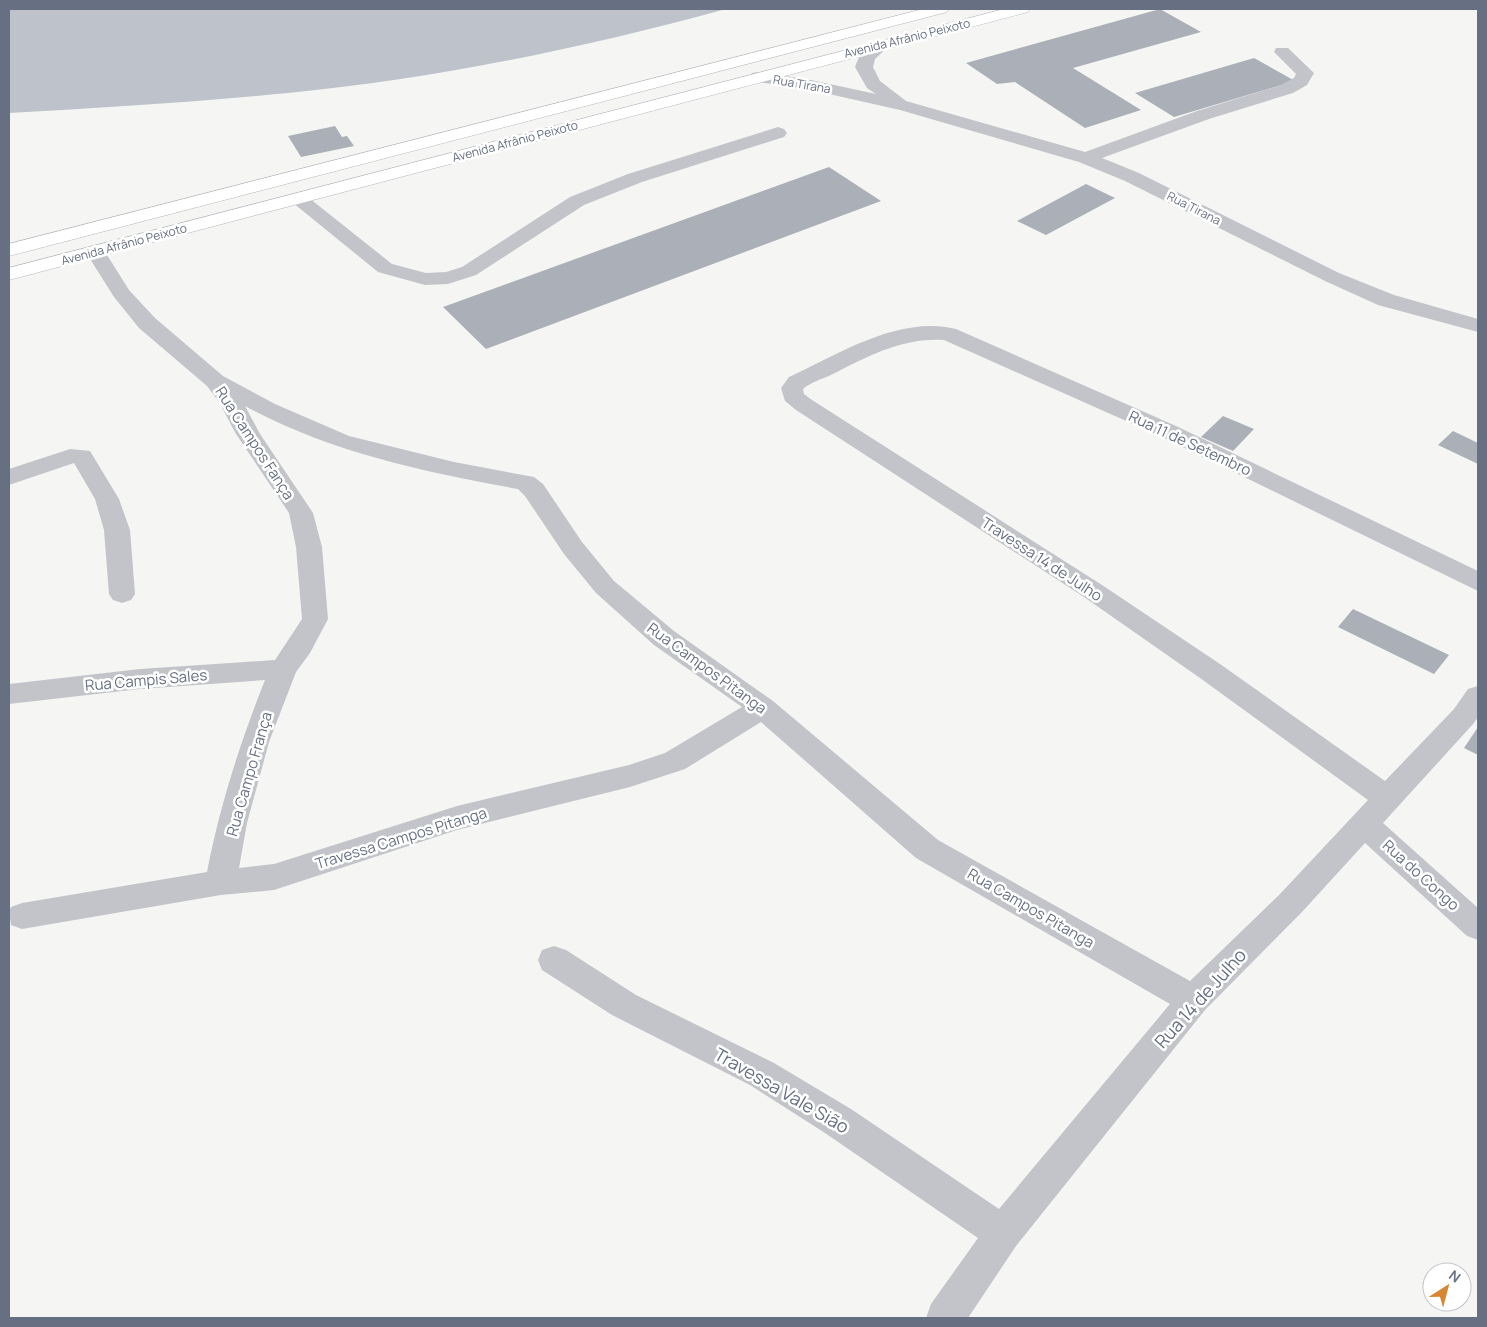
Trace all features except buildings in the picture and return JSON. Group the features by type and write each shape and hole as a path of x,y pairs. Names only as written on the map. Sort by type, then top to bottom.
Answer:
{"main road":[{"name":"Avenida Afrânio Peixoto","path":"9,250 942,9"},
{"name":"Avenida Afrânio Peixoto","path":"9,274 1022,9"}],"street":[{"name":"Rua Tirana","path":"882,45 867,57 864,67 866,75 873,84 904,106"},
{"path":"1086,158 1111,147 1194,118 1287,89 1301,81 1305,73 1282,52"},
{"name":"Rua Tirana","path":"758,77 811,84 904,106 1086,158 1132,177 1332,277 1386,300 1478,326"},
{"path":"296,198 385,268 425,279 448,278 470,271 577,201 635,178 778,133"},
{"name":"Rua Campos Fança","path":"96,251 121,293 147,323 215,381 230,400 248,434 301,513 309,547 315,619 300,646 283,669"},
{"name":"Rua 11 de Setembro","path":"894,339 934,331 948,334 1168,431 1478,582"},
{"name":"Travessa 14 de Julho","path":"894,339 797,382 792,388 793,396 804,406 1093,592 1210,671 1388,799"},
{"name":"Rua Campos Pitanga","path":"215,381 275,413 341,440 454,470 525,483 534,490 574,548 604,587 664,638 763,708 812,748 885,815 927,849 1193,1000"},
{"path":"9,477 70,456 82,456 106,499 117,530 122,594"},
{"name":"Rua Campis Sales","path":"9,694 140,679 283,669"},
{"name":"Rua Campo França","path":"221,882 232,823 255,742 283,669"},
{"name":"Rua 14 de Julho","path":"944,1318 1003,1233 1193,1000 1290,903 1388,799 1464,716 1478,696"},
{"name":"Travessa Campos Pitanga","path":"22,916 221,882 274,877 457,818 630,776 675,760 763,708"},
{"name":"Rua do Congo","path":"1364,824 1478,927"},
{"name":"Travessa Vale Sião","path":"554,960 624,1004 770,1080 847,1127 1003,1233"}],"shaded area":[{"path":"9,9 726,9 564,49 453,71 343,87 148,105 9,113"}]}
